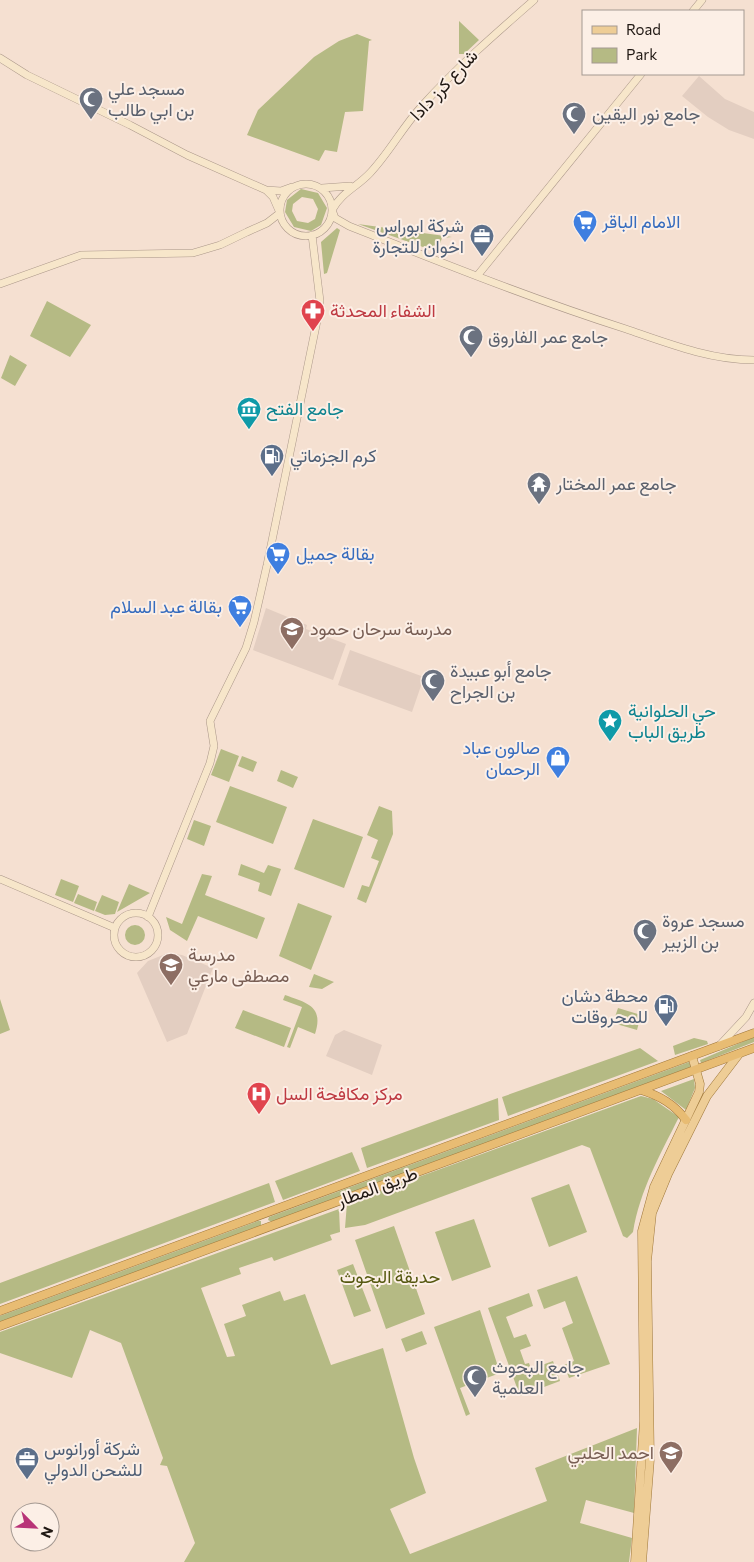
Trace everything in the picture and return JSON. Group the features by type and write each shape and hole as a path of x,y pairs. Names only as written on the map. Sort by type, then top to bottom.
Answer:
{"highway":[{"name":"طريق المطار","path":"0,1311 754,1032"},
{"name":"طريق المطار","path":"0,1326 754,1048"},
{"path":"641,1090 657,1095 677,1107 686,1120"}],"main road":[{"name":"شارع كرز دادا","path":"363,178 369,174 421,107 484,43 534,0"},
{"path":"694,10 702,0"},
{"path":"0,58 27,75 187,155 266,190 281,191 303,183 322,188 346,188 363,178"},
{"path":"477,276 640,75"},
{"path":"326,227 332,210 344,193 363,178"},
{"path":"0,284 81,255 192,253 220,245 267,223 280,213 282,198 292,187"},
{"path":"322,188 330,198 335,218 342,224"},
{"path":"266,190 272,197 285,226"},
{"path":"267,223 285,226 298,235 312,235 334,223 342,224 595,321 718,357 754,360"},
{"path":"148,917 210,763 214,746 210,721 246,648 268,565 320,301 312,235"},
{"path":"0,879 115,928"},
{"path":"136,913 148,917 156,927 157,940 150,952 144,956 130,957 123,954 114,942 115,928 118,922 129,914 136,913"},
{"path":"719,1046 746,1016 754,1002"},
{"path":"642,1562 651,1437 647,1261 652,1213 668,1174 707,1096 739,1054"},
{"path":"635,1562 644,1421 642,1231 654,1187 699,1092 692,1056"},
{"path":"699,1092 707,1096"}],"shaded area":[{"path":"699,76 725,99 754,112 754,139 729,130 708,117 682,96"},
{"path":"266,608 307,625 306,629 346,644 333,680 253,650"},
{"path":"350,650 424,677 412,712 338,685"},
{"path":"168,953 182,955 213,968 187,1034 167,1042 137,973 148,961"},
{"path":"344,1030 382,1045 372,1075 326,1056 335,1035"}],"green space":[{"path":"459,21 479,40 464,54 459,54"},
{"path":"357,34 372,40 369,41 363,111 345,112 337,152 325,150 319,161 247,135 258,110 314,57 339,41"},
{"path":"301,189 318,193 327,208 321,225 311,231 294,227 285,212 287,200","holes":["302,197 313,199 318,209 315,219 308,223 297,221 292,211 293,204"]},
{"path":"358,224 452,237 442,238 437,252"},
{"path":"337,228 340,230 327,273 324,274 321,242"},
{"path":"47,301 91,325 70,357 30,336"},
{"path":"10,355 27,365 15,386 1,378"},
{"path":"221,749 239,756 229,782 211,775"},
{"path":"242,756 257,762 253,772 238,766"},
{"path":"281,770 298,777 293,788 277,781"},
{"path":"230,786 287,807 273,844 216,822"},
{"path":"379,806 392,811 393,834 366,903 357,899 362,885 369,887 379,861 371,858 378,840 367,835"},
{"path":"313,819 363,837 344,888 294,869"},
{"path":"194,820 211,826 204,846 187,839"},
{"path":"241,864 264,873 268,865 281,869 271,896 258,891 260,883 238,875"},
{"path":"202,874 212,876 205,895 265,918 257,939 198,916 187,941 170,930 166,917 182,924"},
{"path":"61,879 79,886 73,902 55,895"},
{"path":"129,884 150,893 117,912"},
{"path":"78,894 97,902 94,911 74,903"},
{"path":"102,895 119,902 115,914 105,915 95,911"},
{"path":"298,903 332,916 311,970 279,956"},
{"path":"135,925 142,928 145,935 142,942 135,945 128,942 125,935 128,928"},
{"path":"314,974 334,982 322,989 309,987"},
{"path":"285,995 307,1003 315,1011 317,1017 315,1034 298,1027 290,1048 287,1047 302,1007 283,1000"},
{"path":"0,999 10,1030 0,1034"},
{"path":"618,1008 641,1015 637,1030 613,1023"},
{"path":"243,1010 291,1028 284,1047 235,1028"},
{"path":"754,1037 754,1042 701,1063 700,1060"},
{"path":"694,1038 707,1041 708,1044 675,1055 673,1046"},
{"path":"640,1048 658,1061 508,1116 502,1097"},
{"path":"689,1062 691,1067 272,1222 268,1220 269,1217"},
{"path":"694,1079 695,1088 686,1110 661,1091"},
{"path":"641,1096 653,1099 679,1117 651,1173 640,1202 633,1232 627,1238 623,1236 590,1148 582,1145 365,1225 345,1228 347,1203"},
{"path":"498,1098 499,1120 367,1168 361,1148"},
{"path":"352,1152 360,1171 283,1200 275,1181"},
{"path":"269,1183 275,1202 0,1304 0,1283"},
{"path":"569,1184 587,1232 549,1247 531,1198"},
{"path":"339,1209 340,1232 330,1235 332,1240 274,1261 272,1257 239,1268 241,1274 201,1288 227,1357 235,1356 224,1324 246,1316 242,1305 280,1291 284,1301 305,1294 331,1365 383,1348 414,1458 426,1493 390,1509 410,1554 547,1501 535,1468 637,1428 634,1513 586,1500 580,1523 632,1538 629,1562 184,1562 195,1543 167,1466 160,1465 163,1458 121,1343 90,1330 72,1378 0,1353 0,1332"},
{"path":"474,1219 491,1267 452,1281 435,1232"},
{"path":"261,1221 261,1226 0,1322 0,1316"},
{"name":"حديقة البحوث","path":"394,1226 425,1314 386,1329 355,1240"},
{"path":"353,1264 371,1311 354,1317 337,1270"},
{"path":"577,1276 610,1364 569,1378 564,1365 574,1361 562,1328 573,1323 565,1301 544,1309 537,1290"},
{"path":"529,1293 533,1306 506,1317 514,1338 526,1334 531,1346 520,1350 525,1364 529,1363 531,1369 553,1361 560,1381 520,1396 488,1308"},
{"path":"480,1310 500,1373 460,1388 470,1414 466,1416 434,1327"},
{"path":"422,1331 427,1344 406,1352 401,1339"}],"place":[{"name":"مسجد علي بن ابي طالب","path":"91,120"},
{"name":"جامع نور اليقين","path":"574,135"},
{"name":"الامام الباقر","path":"585,243"},
{"name":"شركة ابوراس اخوان للتجارة","path":"482,257"},
{"name":"الشفاء المحدثة","path":"313,332"},
{"name":"جامع عمر الفاروق","path":"471,358"},
{"name":"جامع الفتح","path":"249,430"},
{"name":"كرم الجزماتي","path":"272,477"},
{"name":"جامع عمر المختار","path":"539,505"},
{"name":"بقالة جميل","path":"278,575"},
{"name":"بقالة عبد السلام","path":"240,628"},
{"name":"مدرسة سرحان حمود","path":"292,650"},
{"name":"جامع أبو عبيدة بن الجراح","path":"433,702"},
{"name":"حي الحلوانية طريق الباب","path":"610,742"},
{"name":"صالون عباد الرحمان","path":"558,779"},
{"name":"مسجد عروة بن الزبير","path":"645,952"},
{"name":"مدرسة مصطفى مارعي","path":"171,986"},
{"name":"محطة دشان للمحروقات","path":"666,1027"},
{"name":"مركز مكافحة السل","path":"259,1115"},
{"name":"جامع البحوث العلمية","path":"475,1398"},
{"name":"احمد الحلبي","path":"671,1474"},
{"name":"شركة أورانوس للشحن الدولي","path":"27,1480"}]}
